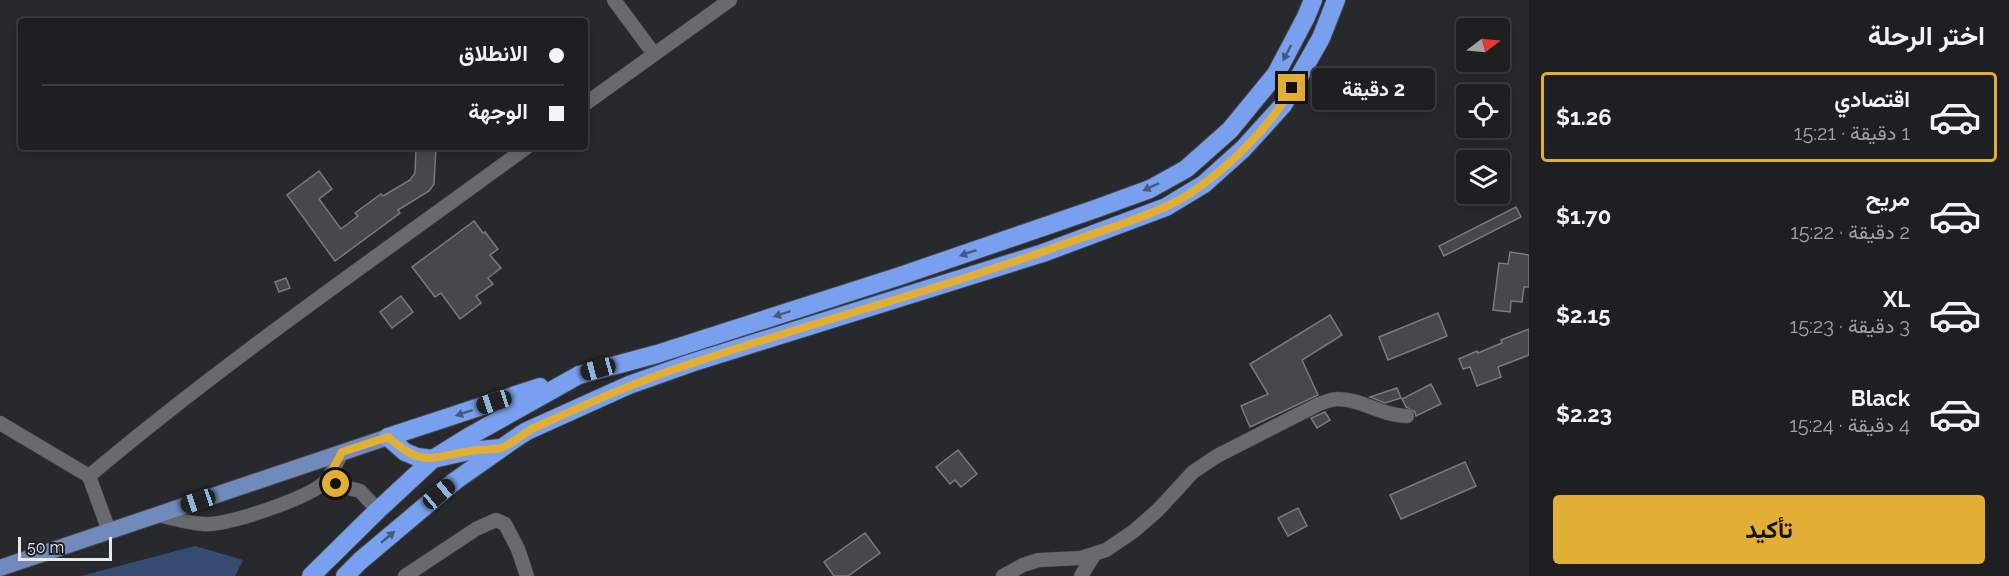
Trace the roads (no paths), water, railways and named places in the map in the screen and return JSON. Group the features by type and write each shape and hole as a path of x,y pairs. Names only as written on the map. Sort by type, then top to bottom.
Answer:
{"highway":[{"path":"388,437 579,375 657,354 900,276 1150,189 1186,169 1230,130 1276,75 1313,0"},
{"path":"345,576 455,481 527,430 629,386 691,363 1042,253 1166,207 1212,177 1243,149 1283,105 1321,38 1336,0"},
{"path":"311,576 433,459 579,375"},
{"path":"388,437 405,452 417,458 433,459 469,451 503,447"}],"main road":[{"path":"0,568 388,437"}],"street":[{"path":"614,0 654,54"},
{"path":"588,102 730,0"},
{"path":"89,476 274,332 523,150"},
{"path":"1011,574 1039,560 1081,558 1106,550 1134,531 1158,510 1193,472 1227,451 1319,404 1336,399 1353,401 1395,416 1407,416"},
{"path":"0,423 89,476 109,531"},
{"path":"158,515 204,524 233,520 301,497 326,482 342,452"},
{"path":"326,482 360,491 378,510"},
{"path":"405,576 476,529 496,520 505,524 518,549 527,576"},
{"path":"1081,576 1094,555"}]}
